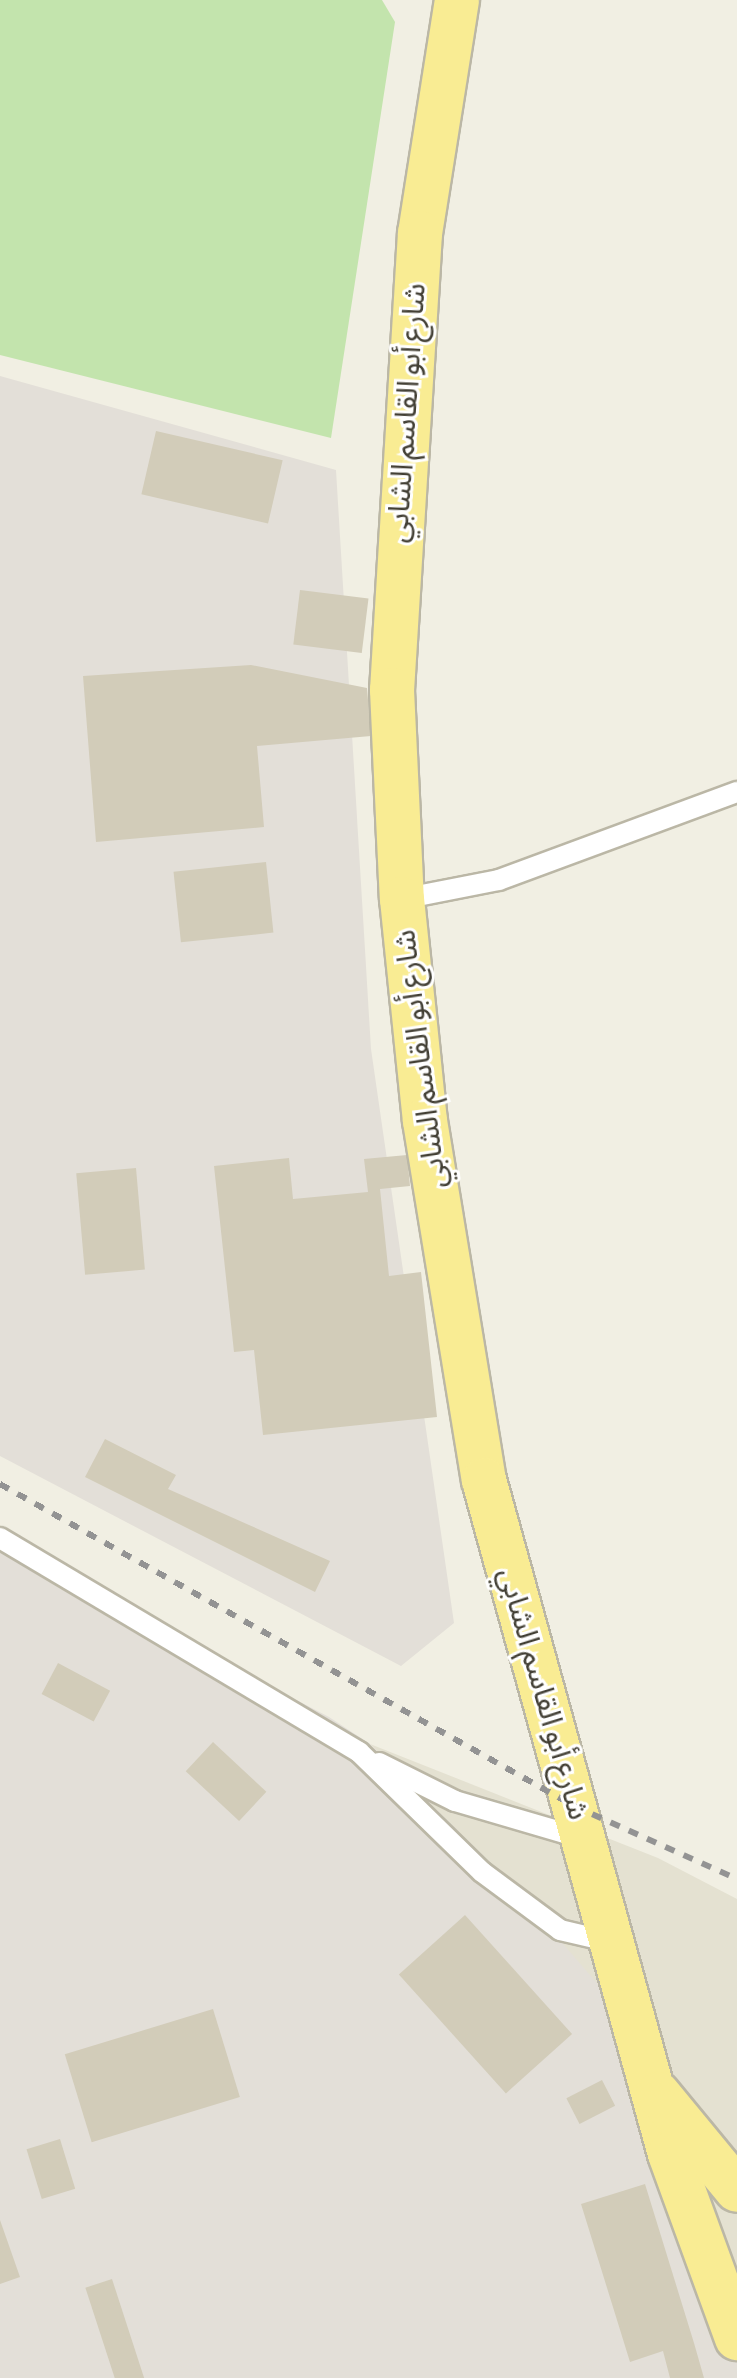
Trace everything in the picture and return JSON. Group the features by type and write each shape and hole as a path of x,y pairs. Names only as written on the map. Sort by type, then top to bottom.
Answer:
{"main road":[{"name":"شارع أبو القاسم الشابي","path":"457,0 420,233 406,382 392,690 402,899 425,1121 484,1480 611,1942 658,2094 670,2154 737,2338"},
{"name":"شارع أبو القاسم الشابي","path":"658,2094 737,2190"}],"lane":[{"path":"402,899 499,880 737,792"},
{"path":"0,1538 359,1752 455,1801 585,1839"},
{"path":"359,1752 482,1872 560,1930 611,1942"}],"shaded area":[{"path":"0,376 336,470 371,1049 454,1623 401,1666 0,1456"},
{"path":"0,1546 329,1717 370,1744 508,1880 646,2040 737,2348 737,2378 0,2378"},
{"path":"370,1744 658,1858 737,1899 737,2348 508,1880"}],"green space":[{"path":"0,0 382,0 395,22 331,438 0,355"}],"building":[{"path":"156,431 283,460 268,524 141,494"},
{"path":"300,590 368,598 362,653 293,645"},
{"path":"251,665 367,688 371,736 257,746 264,827 96,842 83,676"},
{"path":"266,862 273,933 181,942 174,872"},
{"path":"407,1155 410,1186 380,1189 389,1276 421,1272 437,1417 263,1435 254,1350 234,1352 214,1166 289,1158 293,1199 368,1192 364,1159"},
{"path":"136,1168 145,1270 85,1275 76,1173"},
{"path":"105,1439 176,1475 168,1489 330,1561 315,1592 85,1477"},
{"path":"58,1663 110,1691 94,1722 42,1694"},
{"path":"213,1742 266,1792 239,1821 186,1771"},
{"path":"465,1915 572,2034 506,2093 399,1975"},
{"path":"213,2009 240,2097 92,2142 65,2054"},
{"path":"602,2080 615,2106 580,2124 566,2098"},
{"path":"60,2139 75,2189 42,2199 27,2149"},
{"path":"645,2184 704,2378 670,2378 663,2351 630,2362 581,2204"},
{"path":"0,2220 20,2277 0,2284"},
{"path":"112,2279 144,2378 115,2378 85,2288"}],"railway":[{"path":"0,1484 574,1806 737,1879"}]}
